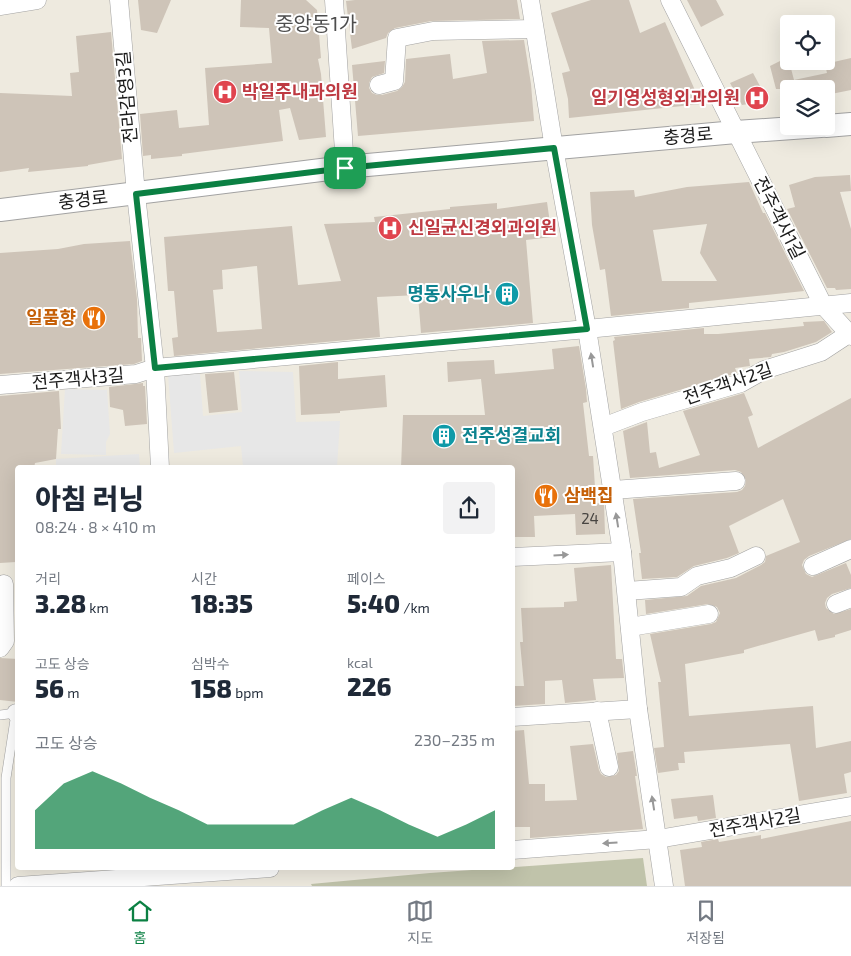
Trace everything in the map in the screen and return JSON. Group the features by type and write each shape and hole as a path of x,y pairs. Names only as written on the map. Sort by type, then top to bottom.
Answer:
{"street":[{"path":"0,6 36,0"},
{"name":"전라감영3길","path":"119,0 136,194"},
{"path":"334,0 345,168"},
{"path":"530,0 613,490 627,591 638,709 664,886"},
{"name":"전주객사1길","path":"670,0 823,305 850,334"},
{"path":"379,85 394,81 397,38 433,31 534,29"},
{"path":"835,125 851,124"},
{"name":"충경로","path":"0,210 345,168 780,129"},
{"path":"136,194 155,368 160,465"},
{"path":"587,329 851,303"},
{"name":"전주객사3길","path":"0,385 136,374 155,368 587,329"},
{"name":"전주객사2길","path":"602,427 642,412 741,383 764,370 821,352 850,334"},
{"path":"613,490 736,481"},
{"path":"813,566 851,549"},
{"path":"515,557 622,552"},
{"path":"627,591 682,587 697,576 731,568 756,556"},
{"path":"0,648 5,641 7,584"},
{"path":"630,627 709,614"},
{"path":"515,716 638,709"},
{"path":"597,711 609,767"},
{"name":"전주객사2길","path":"515,850 658,839 851,806"},
{"path":"18,886 131,882 250,870"}],"lane":[{"path":"6,886 3,777 11,714"}],"shaded area":[{"path":"239,371 293,372 296,422 340,421 337,465 243,465 241,446 174,453 168,375 200,374 203,416 242,412"},
{"path":"65,389 107,390 110,434 106,442 106,455 61,454"},
{"path":"139,454 140,465 56,465 56,459"},
{"path":"643,858 647,886 312,886 311,884 473,870 515,870 515,867"}],"building":[{"path":"138,0 171,0 157,33 141,30"},
{"path":"241,0 306,0 317,10 321,58 318,59 326,137 299,140 290,108 279,110 283,141 182,154 182,156 151,159 151,155 143,156 140,114 177,110 179,128 209,125 205,68 272,63 269,28 240,27"},
{"path":"517,0 520,19 431,21 395,28 388,33 386,38 352,49 346,1"},
{"path":"591,0 629,0 640,33 665,22 701,104 569,118 568,99 562,73 570,71 551,13"},
{"path":"687,0 716,0 724,15 701,27"},
{"path":"111,32 122,159 88,166 28,172 29,168 0,172 0,93 72,96 70,73 79,72 76,36"},
{"path":"524,40 531,84 534,121 358,136 352,65 385,61 384,73 372,77 369,83 372,93 382,95 397,91 402,87 405,82 406,59 450,54 453,79 487,73 482,41"},
{"path":"851,58 851,90 835,93 835,80 794,80 827,73 826,70 835,70 835,62"},
{"path":"780,61 780,70 791,70 794,80 780,80 780,89 776,89 770,66"},
{"path":"753,73 768,101 742,105 730,83"},
{"path":"850,175 851,191 840,192 851,229 851,289 836,290 835,288 827,288 787,209 795,207 789,185 815,177"},
{"path":"749,182 804,291 689,303 689,308 611,316 605,269 600,270 592,225 590,192 634,190 635,197 687,187","holes":["707,224 700,253 717,281 662,281 653,230"]},
{"path":"547,202 552,237 526,240 533,323 421,333 418,295 377,297 380,337 174,356 172,338 178,337 174,291 168,291 164,237 292,226 298,285 341,281 324,224 375,222 374,217 450,209 450,207 497,203 497,209","holes":["257,266 262,329 217,332 213,290 223,289 222,270"]},
{"path":"130,241 137,299 138,338 141,338 142,361 134,364 0,374 0,253"},
{"path":"824,321 832,332 816,342 772,354 771,357 749,359 750,366 735,368 737,373 621,409 614,337 704,328 704,334 718,334 804,326 803,322"},
{"path":"579,346 586,389 587,402 583,403 589,456 593,456 596,503 604,503 605,534 576,535 575,514 534,516 535,537 515,537 515,465 401,465 403,415 485,415 481,379 448,382 447,362 494,360 495,374 554,369 552,349"},
{"path":"338,362 338,379 385,375 387,407 340,411 340,413 301,415 299,366"},
{"path":"234,372 238,410 209,413 205,374"},
{"path":"143,383 143,386 145,386 147,424 125,426 123,410 110,407 109,387"},
{"path":"59,391 61,429 58,429 56,459 35,463 35,465 15,465 15,562 0,563 0,396"},
{"path":"744,393 753,415 748,417 758,448 851,398 851,539 809,556 802,565 806,574 812,577 846,563 851,575 851,588 832,594 825,603 826,608 834,614 851,609 851,630 835,635 835,637 818,641 815,630 744,650 744,653 685,664 689,716 813,706 816,748 851,741 851,772 844,774 847,793 799,801 790,744 684,752 685,763 678,763 679,770 658,773 654,748 664,747 658,682 661,682 650,634 711,624 716,622 720,613 717,607 708,604 646,614 645,600 687,596 701,586 736,578 761,565 765,562 766,556 800,542 783,499 729,526 739,553 694,566 677,577 642,579 639,553 641,553 633,499 737,492 745,486 746,480 741,472 735,470 630,478 623,431 647,422 650,453 656,452 659,468 700,455 683,411"},
{"path":"611,565 616,659 622,659 624,678 593,679 596,700 565,703 562,680 545,681 545,704 515,706 515,686 524,686 520,642 523,642 521,608 564,607 564,602 577,601 574,568"},
{"path":"0,658 15,659 15,702 0,700"},
{"path":"524,730 529,784 545,784 545,801 577,800 570,746 593,744 599,770 606,777 616,775 619,771 617,753 633,751 643,829 530,838 530,827 515,827 515,731"},
{"path":"713,795 716,818 698,821 697,816 674,819 671,799"},
{"path":"851,821 851,886 685,886 680,850 702,847 701,842 718,839 719,842 761,835 761,839"}],"place":[{"name":"박일주내과의원","path":"225,92"},
{"name":"임기영성형외과의원","path":"757,98"},
{"name":"신일균신경외과의원","path":"390,228"},
{"name":"명동사우나","path":"507,294"},
{"name":"일품향","path":"94,318"},
{"name":"전주성결교회","path":"444,436"},
{"name":"삼백집","path":"546,496"}],"district":[{"name":"중앙동1가","path":"316,24"}],"route":[{"path":"554,148 587,329 155,368 136,194 345,168 554,148"}]}
